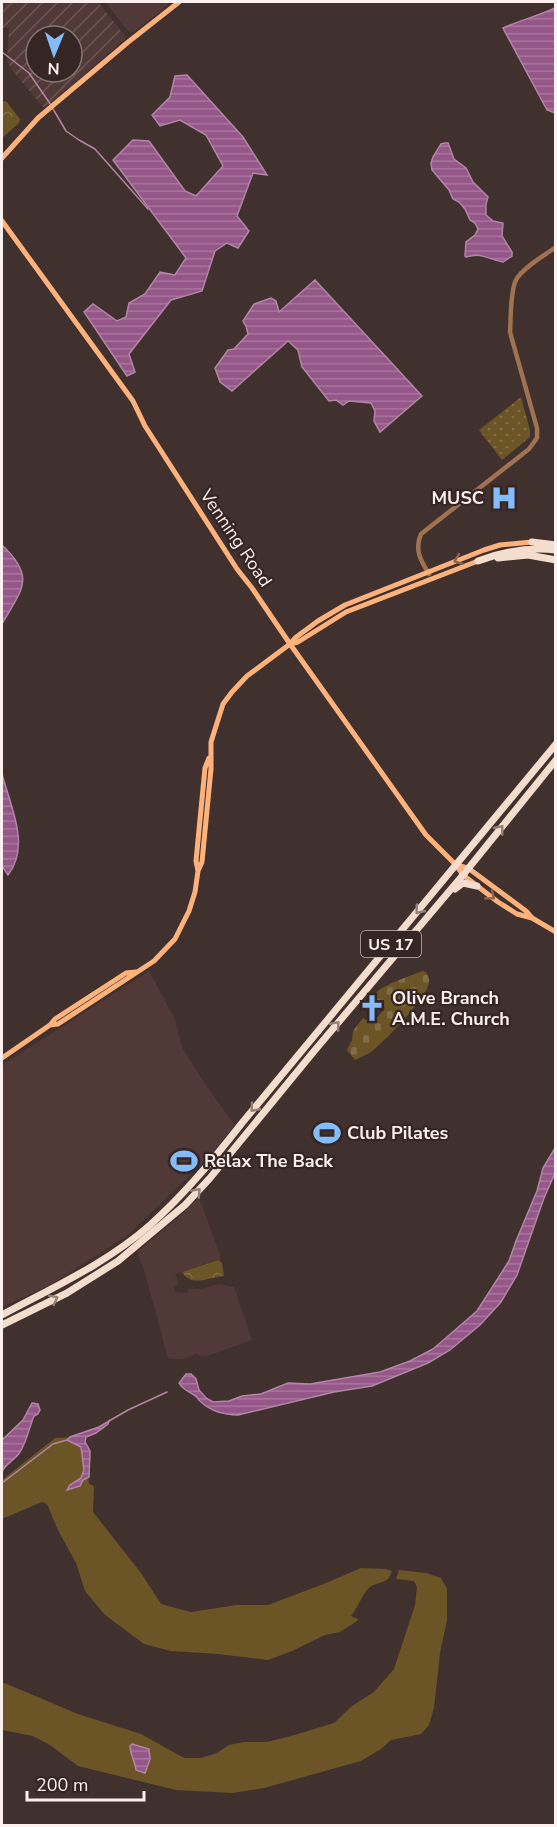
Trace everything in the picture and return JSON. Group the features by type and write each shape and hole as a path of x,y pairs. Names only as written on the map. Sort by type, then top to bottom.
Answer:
{"highway":[{"path":"532,542 555,543"},
{"path":"478,561 522,549 555,550"},
{"path":"478,561 528,555 555,560"},
{"name":"US 17","path":"2,1315 63,1283 115,1251 149,1226 177,1199 203,1172 555,744"},
{"name":"US 17","path":"2,1325 67,1293 118,1261 185,1205 468,868 555,760"},
{"path":"442,899 448,898 461,884 468,883 477,886"}],"main road":[{"path":"2,158 46,112 179,2"},
{"name":"Venning Road","path":"2,221 133,401 151,436 237,569 422,829 456,865 462,875"},
{"path":"2,1058 50,1025 58,1024 131,978 136,972 154,961 175,939 189,911 195,892 205,768 210,757 213,732 224,705 232,692 247,676 295,638 337,609 500,545 532,542"},
{"path":"290,644 298,642 345,612 478,561"},
{"path":"456,865 468,868 526,911 532,918 555,932"},
{"path":"462,875 508,909 532,918"}],"street":[{"path":"431,579 418,550 421,534 529,449 537,438 537,428 510,332 511,321 516,280 555,247"}],"shaded area":[{"path":"2,2 98,2 125,39 84,74 84,24 24,24 24,84 73,84 46,107 43,107 11,69 7,60 9,28 2,28"},
{"path":"105,2 172,2 134,32 130,32"},
{"path":"555,8 555,113 547,110 503,28"},
{"path":"187,75 243,137 267,175 253,173 237,216 249,231 238,248 227,243 215,251 202,291 171,300 129,354 135,372 127,376 84,312 93,304 117,321 126,317 129,303 145,294 160,272 175,275 186,258 113,160 133,140 149,141 185,191 196,196 223,166 206,135 180,120 160,126 152,115 170,97 175,76"},
{"path":"448,143 454,159 466,168 473,182 488,197 486,215 493,221 503,223 502,236 512,256 503,262 481,256 465,256 466,242 475,235 478,229 470,220 465,209 453,199 449,190 432,170 433,157 441,144"},
{"path":"315,280 422,396 380,432 374,421 375,411 371,403 349,401 343,405 336,400 329,401 302,367 298,350 288,341 232,391 220,382 215,368 228,350 234,349 248,334 243,321 254,304 271,298 276,301 279,312"},
{"path":"2,545 19,566 22,584 20,593 2,624"},
{"path":"2,774 17,825 18,838 15,864 8,875 2,866"},
{"path":"149,971 174,1017 183,1049 234,1124 232,1129 208,1158 127,1236 50,1285 2,1307 2,1065"},
{"path":"555,1148 555,1173 517,1275 501,1302 480,1325 450,1350 428,1363 372,1386 334,1392 238,1415 209,1408 179,1383 186,1374 191,1374 206,1398 213,1402 229,1401 242,1396 261,1394 288,1383 310,1384 380,1372 410,1361 433,1349 477,1311 509,1261 537,1191 543,1168"},
{"path":"199,1197 220,1260 175,1274 179,1284 174,1287 175,1292 187,1293 189,1289 200,1289 219,1284 234,1287 252,1340 205,1357 196,1354 184,1359 171,1359 168,1358 137,1252"},
{"path":"32,1403 38,1404 40,1410 34,1416 20,1452 2,1472 2,1440 23,1420"},
{"path":"109,1421 96,1433 86,1437 85,1442 90,1451 89,1477 83,1480 80,1486 67,1490 70,1485 81,1478 84,1470 81,1447 67,1440"},
{"path":"132,1744 149,1749 150,1759 145,1773 136,1770 130,1749"}],"green space":[{"path":"6,101 20,119 19,123 2,138 2,102"},
{"path":"521,397 530,437 502,460 479,430"},
{"path":"422,971 426,972 429,982 419,1001 378,1046 355,1060 347,1050 353,1031 363,1018 372,1024 385,1008 370,998 388,985"},
{"path":"218,1260 222,1263 224,1276 196,1281 186,1277 182,1272"},
{"path":"86,1437 90,1449 89,1484 94,1486 93,1512 141,1573 161,1604 191,1612 237,1605 268,1605 361,1568 386,1569 392,1571 390,1576 365,1592 351,1616 358,1619 357,1621 340,1632 325,1635 268,1660 171,1651 144,1644 105,1615 85,1591 76,1563 47,1504 42,1502 2,1519 2,1480 55,1438"},
{"path":"399,1570 426,1573 441,1578 447,1589 447,1620 440,1653 434,1708 429,1725 421,1734 391,1740 361,1761 264,1788 232,1793 176,1790 78,1766 50,1745 33,1736 2,1730 2,1682 78,1714 141,1734 184,1758 201,1758 217,1753 229,1745 244,1742 267,1742 334,1723 352,1706 374,1692 394,1669 415,1605 417,1587 414,1581 396,1579"}],"waterway":[{"path":"2,52 29,73 51,105"},
{"path":"53,109 66,131 95,149 148,209"},
{"path":"109,1421 167,1392"},
{"path":"2,1483 53,1444 67,1440"}],"place":[{"name":"MUSC","path":"504,498"},
{"name":"Olive Branch A.M.E. Church","path":"372,1008"},
{"name":"Club Pilates","path":"327,1133"},
{"name":"Relax The Back","path":"184,1161"}]}
